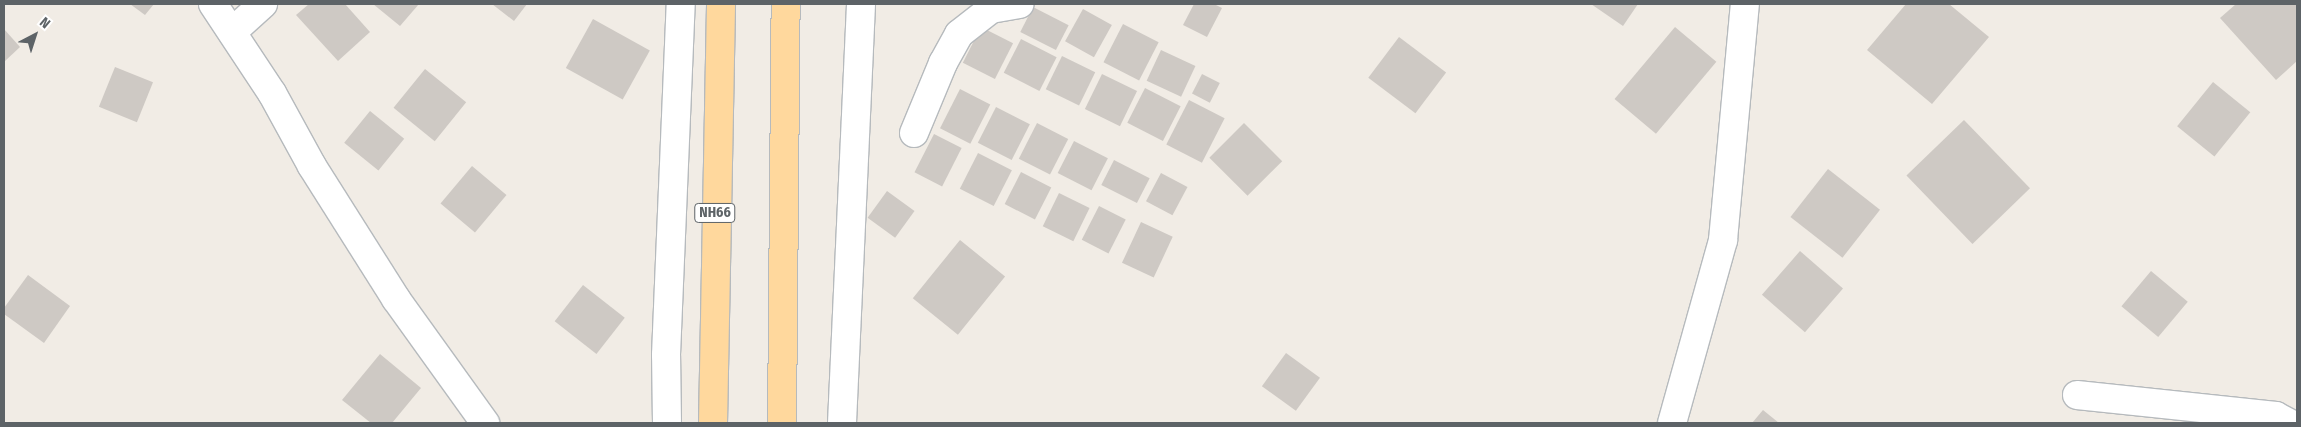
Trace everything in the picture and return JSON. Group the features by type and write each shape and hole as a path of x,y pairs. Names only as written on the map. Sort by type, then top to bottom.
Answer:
{"highway":[{"name":"NH66","path":"714,423 721,4"},
{"path":"782,423 786,4"}],"street":[{"path":"213,4 396,299 485,423"},
{"path":"232,32 263,4"},
{"path":"667,423 666,355 681,4"},
{"path":"842,423 861,4"},
{"path":"914,134 943,63 960,34 991,9 1020,4"},
{"path":"1672,423 1723,240 1745,4"},
{"path":"2077,396 2276,416 2289,423"}],"building":[{"path":"130,4 154,4 145,15"},
{"path":"309,4 345,4 370,32 338,61 296,15"},
{"path":"373,4 419,4 400,26"},
{"path":"492,4 527,4 514,21"},
{"path":"1194,4 1214,4 1222,8 1207,37 1183,25"},
{"path":"1591,4 1638,4 1623,26"},
{"path":"1906,4 1949,4 1989,37 1932,104 1867,50"},
{"path":"2236,4 2297,4 2297,61 2276,80 2220,18"},
{"path":"1033,7 1069,25 1056,50 1020,32"},
{"path":"1083,9 1112,25 1094,57 1065,41"},
{"path":"593,19 650,51 623,99 566,68"},
{"path":"1123,24 1159,42 1139,80 1103,62"},
{"path":"981,27 1013,43 995,79 963,63"},
{"path":"1675,27 1716,62 1656,134 1615,99"},
{"path":"4,29 20,47 4,62"},
{"path":"1399,37 1446,73 1415,113 1368,78"},
{"path":"1021,39 1057,57 1039,91 1004,73"},
{"path":"1161,50 1195,66 1181,97 1147,81"},
{"path":"1062,56 1095,72 1079,105 1046,89"},
{"path":"115,67 153,82 137,122 99,107"},
{"path":"425,69 466,102 435,141 394,108"},
{"path":"1102,74 1137,91 1120,126 1085,109"},
{"path":"1202,74 1220,83 1210,103 1192,94"},
{"path":"2213,82 2250,112 2214,157 2177,126"},
{"path":"1145,88 1181,106 1163,141 1127,123"},
{"path":"960,89 990,104 970,144 940,128"},
{"path":"1189,100 1225,118 1202,163 1166,145"},
{"path":"996,107 1030,124 1012,160 978,143"},
{"path":"370,111 404,139 378,171 344,143"},
{"path":"1964,120 2030,188 1972,244 1906,176"},
{"path":"1037,123 1068,139 1050,175 1019,159"},
{"path":"1244,123 1282,161 1248,196 1209,158"},
{"path":"934,134 962,148 942,186 914,172"},
{"path":"1074,141 1108,158 1092,190 1058,173"},
{"path":"978,153 1012,170 994,206 960,189"},
{"path":"1114,160 1150,178 1137,203 1101,185"},
{"path":"472,166 506,195 475,232 441,204"},
{"path":"1828,169 1880,210 1842,258 1790,217"},
{"path":"1021,172 1051,187 1035,220 1005,204"},
{"path":"1161,173 1187,187 1172,215 1146,201"},
{"path":"887,191 915,211 895,238 868,218"},
{"path":"1059,193 1090,208 1073,241 1043,226"},
{"path":"1099,206 1126,220 1108,253 1082,240"},
{"path":"1141,222 1173,237 1154,278 1122,263"},
{"path":"960,240 1005,277 958,335 913,298"},
{"path":"1800,251 1843,288 1805,332 1762,295"},
{"path":"2151,271 2188,302 2158,337 2121,306"},
{"path":"28,275 70,306 44,343 4,314 4,308"},
{"path":"583,285 625,318 596,354 555,321"},
{"path":"1286,353 1320,378 1296,411 1262,386"},
{"path":"380,354 421,388 392,423 371,423 342,400"},
{"path":"1763,410 1779,423 1752,423"}]}
